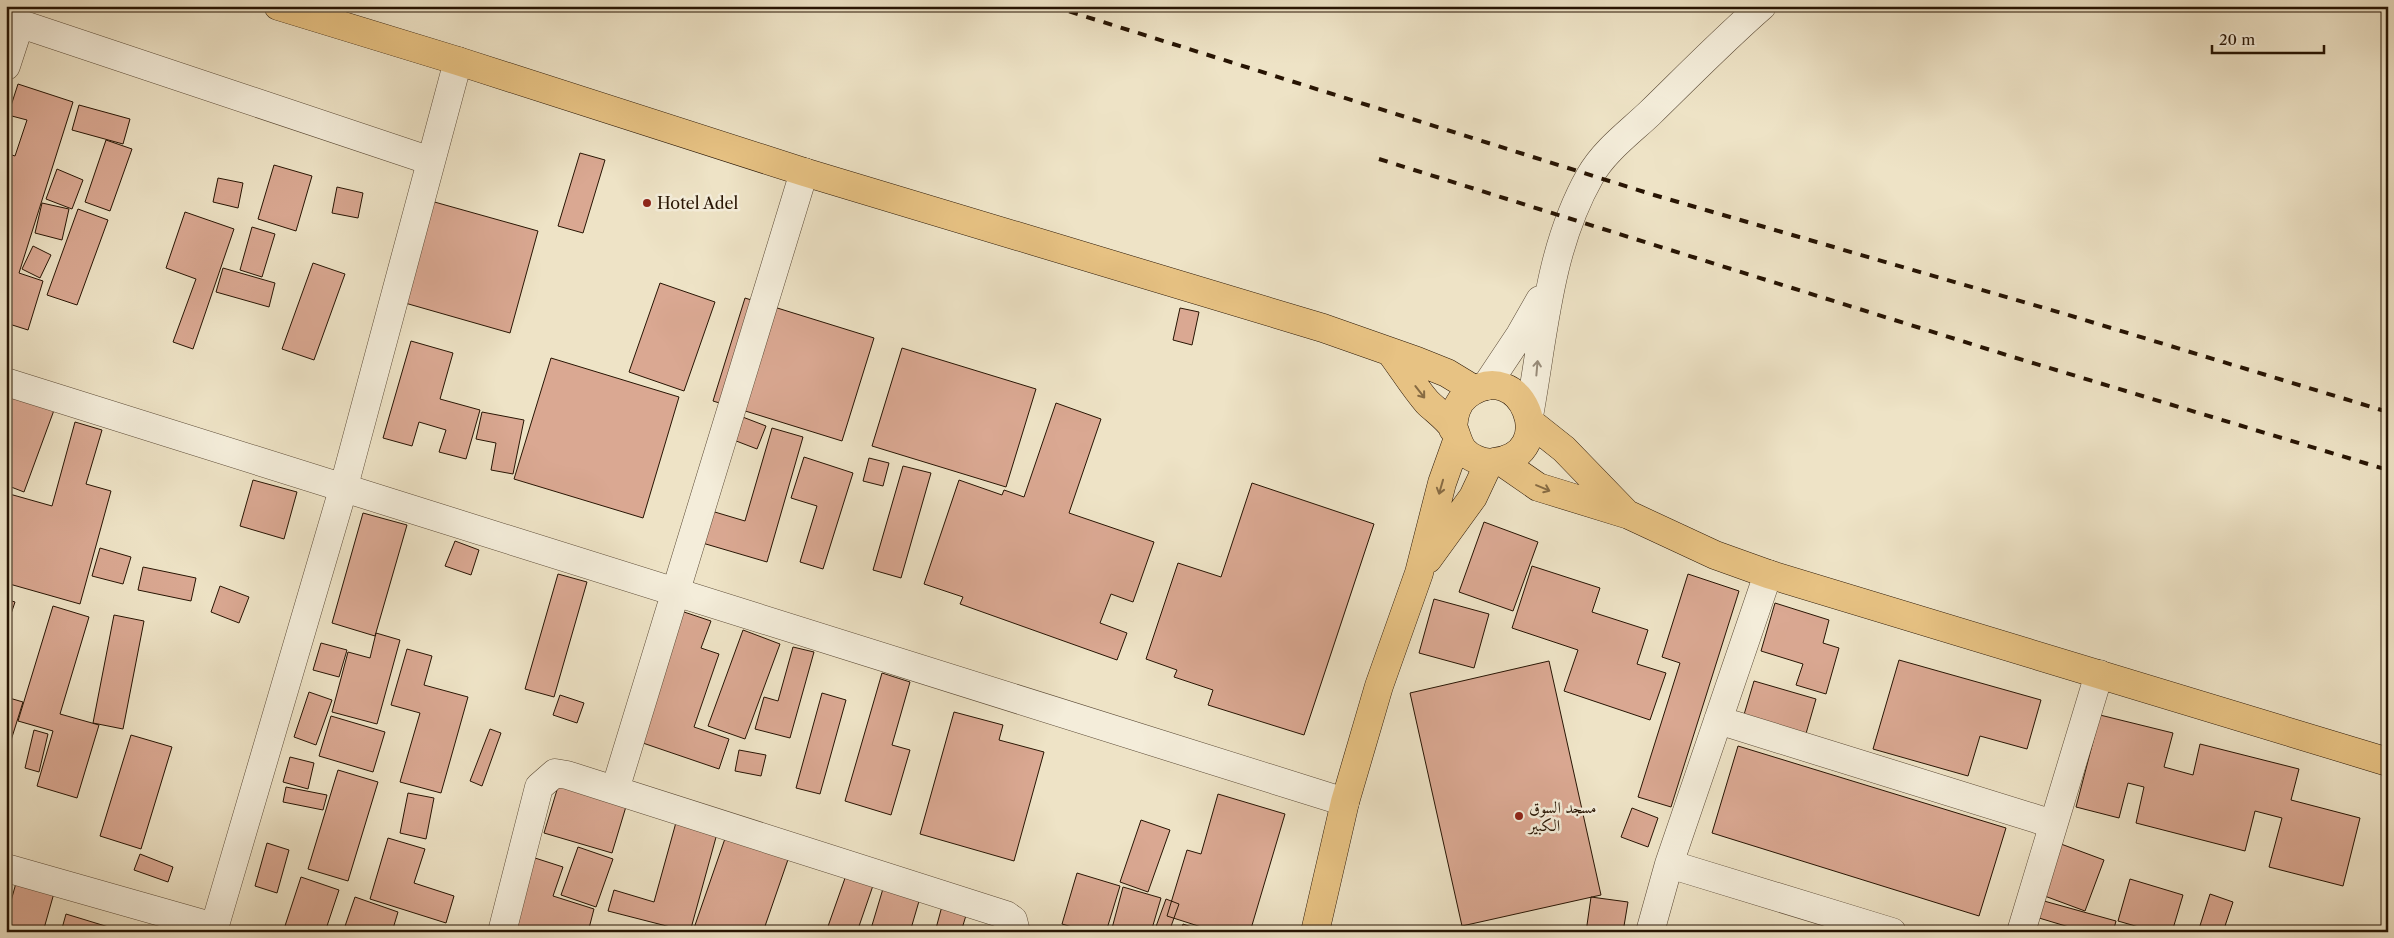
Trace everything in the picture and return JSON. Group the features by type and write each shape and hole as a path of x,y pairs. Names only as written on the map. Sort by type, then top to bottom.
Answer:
{"main road":[{"path":"278,6 458,61 804,172 1323,328 1447,373 1480,388 1498,386 1509,390 1526,405 1530,419 1523,447 1514,456 1495,462 1473,497 1418,573"},
{"path":"1391,352 1426,400 1455,435 1465,452 1476,459 1495,462 1538,487 1629,516 1715,555 1768,574 2388,762"},
{"path":"1314,932 1345,802 1379,686 1418,573 1455,435 1458,406 1480,388"},
{"path":"1530,419 1564,450 1629,516"}],"street":[{"path":"1530,419 1539,346 1552,279 1570,219 1590,175 1606,155 1710,52 1762,6"},
{"path":"6,66 13,21 431,161"},
{"path":"6,868 214,929 344,486 458,61"},
{"path":"615,790 804,172"},
{"path":"1480,388 1520,335 1552,279"},
{"path":"6,382 344,486 674,593 1345,802"},
{"path":"1650,932 1670,864 1768,574"},
{"path":"2021,932 2098,674"},
{"path":"1718,720 2053,824"},
{"path":"502,932 540,787 546,778 554,773 567,775 615,790 1006,915 1012,920 1016,932"},
{"path":"1670,864 1892,932"}],"building":[{"path":"18,84 73,102 19,273 43,281 28,330 6,323 6,153 15,156 27,120 8,115"},
{"path":"79,105 130,119 123,144 72,130"},
{"path":"106,140 132,149 110,211 85,202"},
{"path":"580,153 605,160 583,233 558,226"},
{"path":"274,165 312,176 296,231 258,219"},
{"path":"57,169 83,180 72,209 46,199"},
{"path":"218,178 243,183 238,208 213,202"},
{"path":"337,187 363,193 358,218 332,213"},
{"path":"413,196 538,231 510,333 384,297"},
{"path":"42,203 69,209 62,240 35,233"},
{"path":"78,209 108,220 77,305 47,295"},
{"path":"185,212 234,229 193,349 173,342 196,279 166,268"},
{"path":"252,227 275,234 262,277 240,270"},
{"path":"33,246 51,255 40,278 22,269"},
{"path":"313,263 345,274 314,360 282,349"},
{"path":"223,268 275,283 269,307 216,292"},
{"path":"660,283 715,302 684,391 629,372"},
{"path":"745,298 874,338 842,441 713,401"},
{"path":"1180,308 1199,312 1192,345 1173,340"},
{"path":"411,341 453,353 440,399 480,410 466,459 439,452 446,430 419,422 412,446 383,438"},
{"path":"902,348 1036,389 1006,487 872,446"},
{"path":"551,358 679,397 643,518 514,479"},
{"path":"6,384 57,402 24,492 6,485"},
{"path":"1056,403 1101,419 1069,513 1154,542 1133,602 1111,594 1100,623 1127,633 1117,660 960,604 963,597 924,584 959,480 1002,495 1004,490 1024,497"},
{"path":"482,412 524,420 513,474 491,470 496,443 476,439"},
{"path":"740,416 766,426 757,449 731,439"},
{"path":"75,422 102,430 86,484 111,491 80,604 6,583 6,493 52,506"},
{"path":"772,428 803,437 767,562 699,542 708,510 745,521"},
{"path":"804,457 853,473 823,569 800,562 817,506 791,498"},
{"path":"869,458 889,463 883,486 863,481"},
{"path":"903,466 931,473 901,578 873,570"},
{"path":"253,480 297,492 284,539 240,526"},
{"path":"1252,483 1374,524 1304,735 1208,705 1213,690 1174,677 1177,670 1146,659 1178,563 1221,577"},
{"path":"363,513 407,525 375,636 332,623"},
{"path":"1484,522 1538,542 1513,611 1459,592"},
{"path":"455,541 479,550 471,575 445,566"},
{"path":"100,548 131,557 123,584 92,576"},
{"path":"1532,566 1600,588 1592,612 1648,630 1637,664 1666,673 1650,720 1564,691 1578,650 1512,628"},
{"path":"143,567 196,578 191,601 138,590"},
{"path":"558,574 587,582 554,697 525,689"},
{"path":"1688,574 1739,591 1671,807 1638,797 1680,663 1662,657"},
{"path":"220,586 249,597 239,623 211,612"},
{"path":"6,599 15,602 6,629"},
{"path":"1434,599 1489,614 1474,668 1419,653"},
{"path":"1775,603 1829,620 1823,643 1839,648 1826,694 1796,685 1803,664 1761,651"},
{"path":"53,606 89,617 60,714 99,725 77,798 37,786 53,731 18,721"},
{"path":"678,610 711,621 701,648 719,654 694,727 729,739 719,769 634,740"},
{"path":"114,615 144,621 123,729 93,723"},
{"path":"743,630 780,644 745,739 708,726"},
{"path":"376,633 400,640 377,724 332,712 348,652 370,658"},
{"path":"321,643 347,650 339,677 313,670"},
{"path":"793,647 814,652 790,738 755,729 764,697 778,701"},
{"path":"407,649 432,656 424,685 468,697 441,793 400,782 420,713 391,705"},
{"path":"1899,660 2041,700 2027,749 1980,736 1968,776 1873,749"},
{"path":"1549,661 1601,895 1462,926 1410,693"},
{"path":"882,673 910,682 892,745 910,750 891,815 845,801"},
{"path":"1754,681 1816,699 1805,737 1743,718"},
{"path":"309,692 332,700 316,745 294,737"},
{"path":"822,693 846,700 820,794 796,788"},
{"path":"560,695 584,703 577,723 553,715"},
{"path":"6,697 23,702 8,750 6,750"},
{"path":"954,712 1003,725 999,740 1044,752 1014,861 920,834"},
{"path":"2100,715 2173,733 2164,767 2193,775 2200,744 2299,769 2291,800 2360,818 2343,886 2269,867 2282,818 2255,811 2245,851 2136,823 2144,787 2128,783 2119,818 2076,807"},
{"path":"331,716 385,732 373,772 319,756"},
{"path":"490,729 501,733 482,786 470,781"},
{"path":"34,730 48,734 39,772 25,768"},
{"path":"131,735 172,747 141,849 100,836"},
{"path":"1738,746 2006,828 1979,916 1712,833"},
{"path":"739,750 766,755 761,776 735,771"},
{"path":"290,757 314,763 308,789 283,782"},
{"path":"338,770 378,782 348,881 308,869"},
{"path":"563,770 631,790 612,853 544,833"},
{"path":"286,787 327,795 323,810 283,802"},
{"path":"408,793 434,798 426,839 400,833"},
{"path":"1218,794 1285,814 1250,932 1217,932 1167,916 1187,850 1201,854"},
{"path":"680,808 721,819 690,932 608,911 614,890 654,902"},
{"path":"1632,808 1658,818 1648,847 1621,837"},
{"path":"1141,820 1170,830 1148,892 1120,882"},
{"path":"729,827 792,848 763,932 695,932 693,931"},
{"path":"388,838 425,849 414,883 454,896 446,923 370,899"},
{"path":"267,843 289,850 277,893 255,886"},
{"path":"2061,844 2104,860 2085,911 2042,895"},
{"path":"578,847 613,859 596,907 561,895"},
{"path":"140,854 173,867 168,882 134,870"},
{"path":"535,858 563,867 553,896 594,909 588,932 512,932"},
{"path":"850,864 877,874 857,932 826,932"},
{"path":"888,872 924,884 910,932 870,932"},
{"path":"1077,873 1120,886 1106,932 1089,932 1062,924"},
{"path":"301,877 339,890 325,932 283,932"},
{"path":"2130,879 2183,895 2172,932 2156,932 2118,921"},
{"path":"16,883 54,893 43,932 6,932 6,919"},
{"path":"1123,887 1161,898 1151,932 1111,932"},
{"path":"2210,894 2233,902 2223,932 2198,932"},
{"path":"945,895 970,902 961,932 935,932"},
{"path":"355,897 398,912 392,932 343,932"},
{"path":"1591,897 1628,902 1623,932 1586,932"},
{"path":"1166,899 1179,904 1169,932 1154,932"},
{"path":"2044,901 2116,921 2113,932 2079,932 2079,930 2039,918"},
{"path":"66,914 125,932 61,932"},
{"path":"1183,924 1206,932 1181,932"}],"railway":[{"path":"1052,6 1654,195 2065,314 2388,412"},
{"path":"1379,159 2013,357 2388,470"}],"place":[{"name":"Hotel Adel","path":"647,203"},
{"name":"مسجد السوق الكبير","path":"1519,816"}]}
